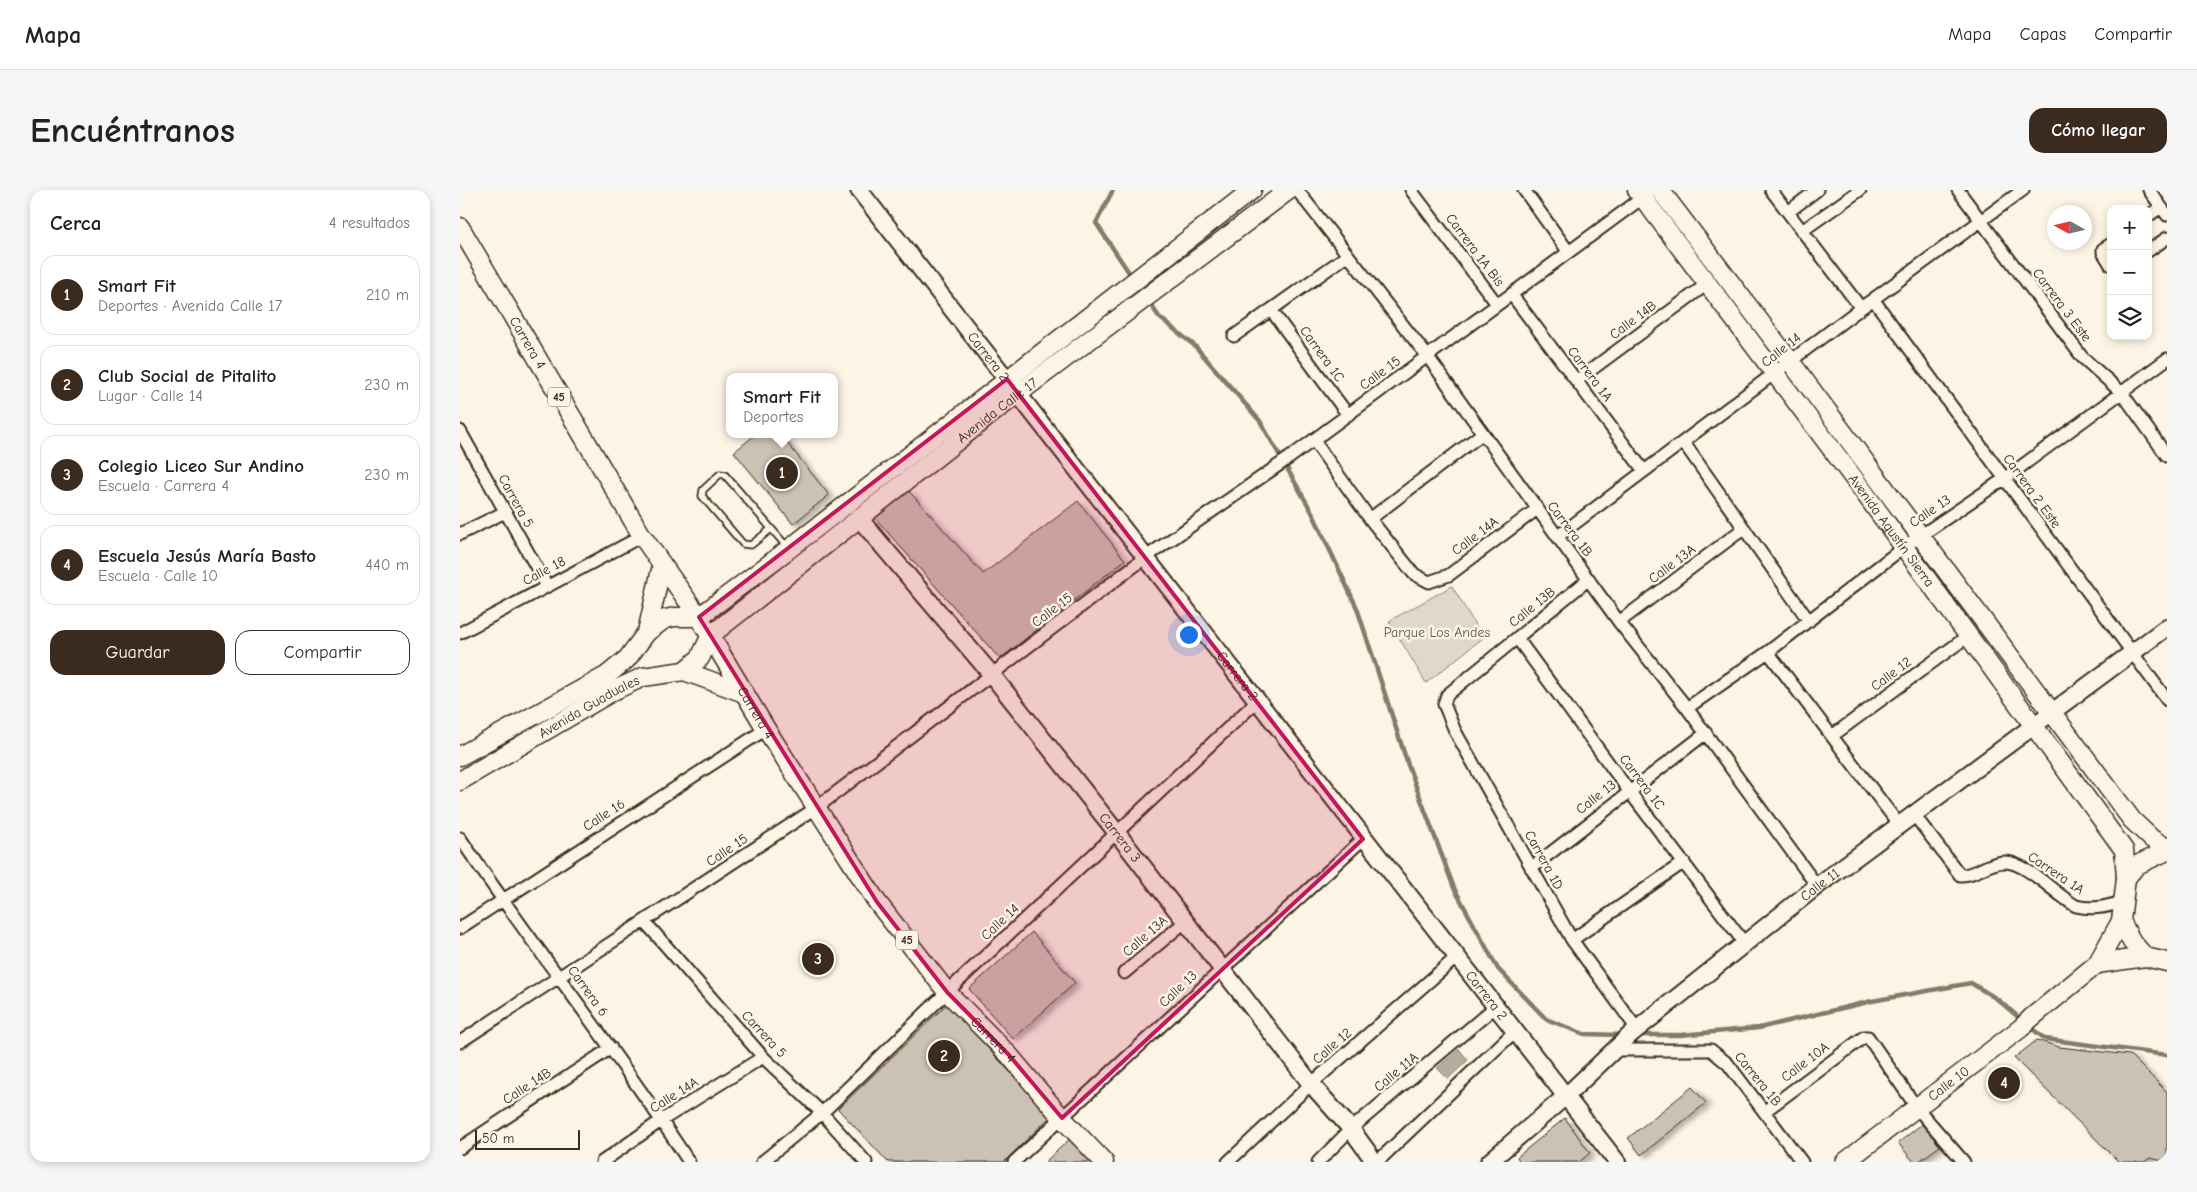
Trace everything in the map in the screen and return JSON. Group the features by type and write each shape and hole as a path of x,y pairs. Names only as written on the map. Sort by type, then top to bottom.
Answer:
{"main road":[{"name":"Carrera 2","path":"859,190 1146,556 1363,839 1458,956 1495,1007 1567,1095 1618,1162"},
{"name":"Avenida Calle 17","path":"699,617 790,549 1006,379 1252,190"},
{"name":"Avenida Calle 17","path":"711,635 858,517 1018,393 1289,190"},
{"name":"Avenida Agustín Sierra","path":"1660,190 1790,361 2132,820 2152,839 2167,849"},
{"name":"Avenida Agustín Sierra","path":"1645,192 1707,284 1904,547 2124,850 2126,878 2121,921"},
{"name":"Carrera 4","path":"460,227 642,536 711,635 766,729 877,902 947,992 1009,1055 1062,1118 1104,1162"},
{"name":"Carrera 3","path":"858,517 992,675 1186,921 1221,970 1311,1084 1376,1162"},
{"path":"647,632 662,565"},
{"name":"Avenida Guaduales","path":"460,756 606,676 627,659 647,632 665,619 675,616 699,617"},
{"name":"Calle 11","path":"1489,1162 1567,1095 1634,1031 1817,886 1915,816 2050,712 2167,627"},
{"path":"684,671 700,658 711,635"},
{"path":"684,671 744,693"},
{"name":"Avenida Guaduales","path":"460,781 622,687 643,677 684,671"},
{"path":"2126,878 2138,866 2167,849"},
{"path":"2121,921 2132,942 2145,957"},
{"path":"2097,964 2121,921"},
{"path":"2097,964 2145,957 2167,962"},
{"name":"Calle 10","path":"1845,1162 2026,1023 2097,964"}],"street":[{"name":"Carrera 1B","path":"1297,190 1428,357 1620,622 1706,733 1817,886"},
{"name":"Carrera 1A Bis","path":"1411,190 1497,304"},
{"path":"1524,190 1568,251"},
{"path":"1771,190 1860,308"},
{"path":"1788,212 1817,190"},
{"path":"1802,231 1860,190"},
{"name":"Carrera 3 Este","path":"1958,190 2082,357 2122,393 2167,456"},
{"name":"Calle 14","path":"1558,536 1860,308 2024,190"},
{"path":"2149,190 2164,211 2152,215"},
{"name":"Calle 15","path":"460,1042 816,808 1146,556 1278,466 1428,357 1645,192"},
{"path":"2149,250 2167,238"},
{"path":"2107,246 2103,249 2107,258"},
{"path":"1234,336 1348,255"},
{"name":"Calle 14B","path":"1576,382 1707,284"},
{"name":"Carrera 1A","path":"1512,295 1644,471"},
{"name":"Carrera 2 Este","path":"1873,299 2167,700"},
{"name":"Carrera 1C","path":"1271,310 1348,415"},
{"name":"Calle 13","path":"1687,708 1768,652 1904,547 2004,479 2167,358"},
{"name":"Carrera 5","path":"460,431 547,586"},
{"path":"1314,440 1370,519 1483,433"},
{"path":"1684,442 1809,621"},
{"name":"Calle 14A","path":"1370,519 1414,574 1429,582 1449,575 1537,509"},
{"path":"460,534 505,512"},
{"name":"Calle 13A","path":"1620,622 1743,529"},
{"name":"Calle 18","path":"460,633 642,536"},
{"name":"Calle 13B","path":"1447,695 1589,579"},
{"name":"Calle 12","path":"1832,736 1968,636"},
{"name":"Carrera 1C","path":"1518,638 1629,791 1745,944"},
{"path":"1768,652 1900,826"},
{"name":"Carrera 1D","path":"1447,695 1444,704 1455,731 1531,868 1572,940 1634,1031"},
{"name":"Calle 14","path":"762,1162 822,1113 947,992 1257,701"},
{"name":"Calle 16","path":"460,928 766,729"},
{"name":"Calle 13","path":"1531,868 1706,733"},
{"name":"Carrera 1A","path":"1915,816 1960,875 1967,876 1989,865 2004,862 2017,864 2076,906 2086,908 2106,907 2122,902"},
{"name":"Carrera 6","path":"460,838 501,900 611,1048 689,1162"},
{"name":"Calle 13","path":"1014,1162 1363,839"},
{"path":"1572,940 1684,862"},
{"name":"Calle 13A","path":"1124,974 1186,921"},
{"name":"Carrera 5","path":"645,922 763,1057 822,1113 865,1162"},
{"name":"Calle 12","path":"1228,1162 1311,1084 1458,956"},
{"name":"Calle 11A","path":"1318,1162 1351,1130 1495,1007"},
{"path":"1376,1162 1515,1031"},
{"name":"Calle 10A","path":"1765,1111 1864,1037 1871,1039 1917,1108"},
{"name":"Calle 14B","path":"460,1148 611,1048"},
{"name":"Carrera 1B","path":"1615,1048 1711,1050 1728,1064 1802,1162"},
{"name":"Calle 14A","path":"602,1162 662,1120 763,1057"},
{"path":"1917,1108 1964,1162"}],"lane":[{"path":"771,529 751,545 743,544 702,496 703,490 720,474 726,474 790,549"}],"highlighted area":[{"path":"1007,379 1363,839 1062,1118 1009,1055 947,992 877,902 699,617"}],"green space":[{"name":"Parque Los Andes","path":"1452,586 1483,638 1426,683 1389,621"}],"shaded area":[{"path":"1459,1049 1468,1060 1448,1079 1437,1068"}],"building":[{"path":"751,438 783,438 829,495 793,524 734,452"},
{"path":"909,491 983,574 1078,501 1125,560 1000,659 874,517"},
{"path":"1032,932 1075,983 1013,1039 969,989"},
{"path":"947,1004 1051,1116 1004,1162 888,1162 838,1109"},
{"path":"2037,1040 2059,1047 2130,1055 2167,1092 2167,1162 2150,1158 2144,1162 2119,1162 2014,1058"},
{"path":"1692,1087 1706,1103 1641,1155 1628,1138"},
{"path":"1565,1118 1590,1153 1579,1162 1520,1162 1517,1157"},
{"path":"1922,1124 1940,1146 1918,1162 1914,1162 1898,1143"},
{"path":"1072,1137 1091,1162 1045,1162"}],"waterway":[{"path":"1113,190 1096,223 1132,277"},
{"path":"1148,300 1159,317 1195,346 1260,421 1312,512 1357,608 1408,765 1454,888 1498,969 1546,1019 1584,1034 1623,1035"},
{"path":"1639,1035 1680,1035 1759,1028 1872,1001 1971,983 1997,999 2023,1021"},
{"path":"2029,1026 2045,1039 2167,1055"}],"place":[{"name":"Smart Fit","path":"782,473"},
{"name":"Colegio Liceo Sur Andino","path":"818,959"},
{"name":"Club Social de Pitalito","path":"944,1056"},
{"name":"Escuela Jesús María Basto","path":"2004,1083"}]}
